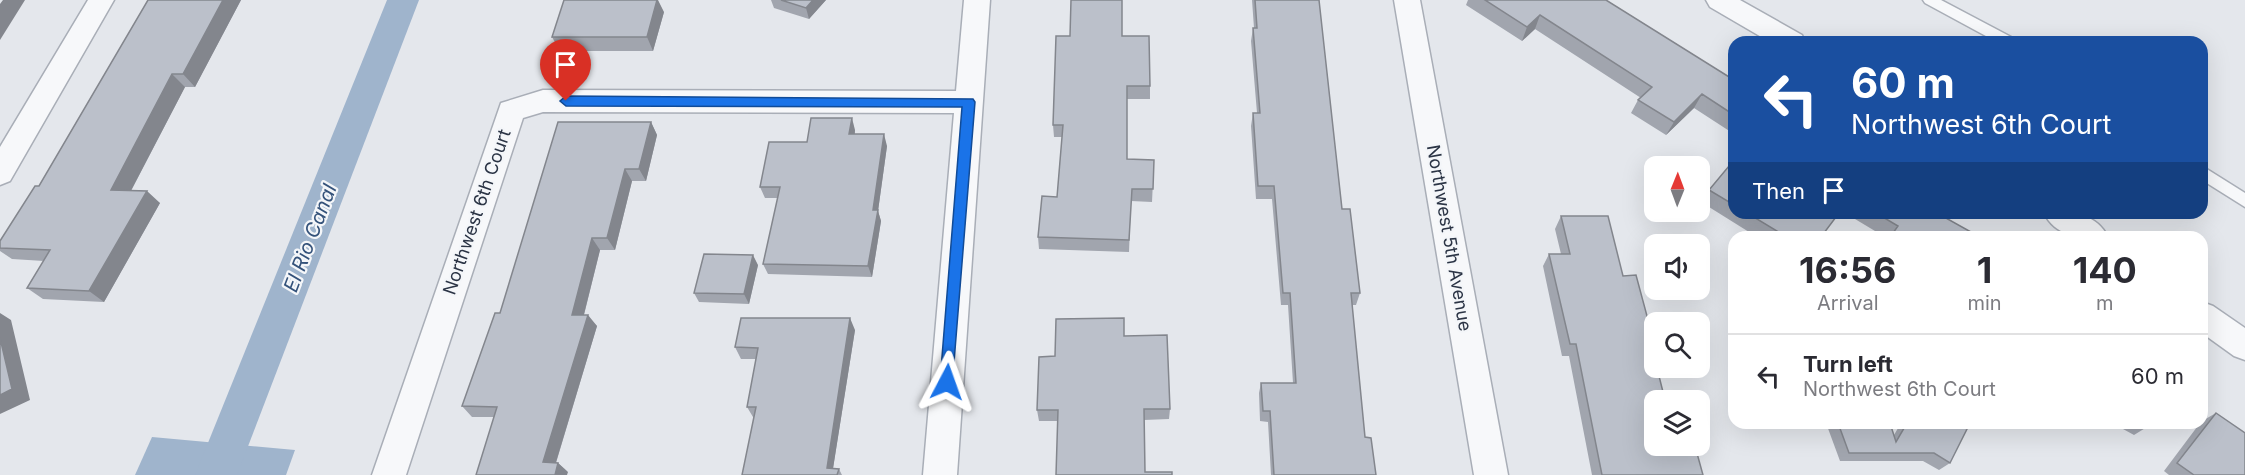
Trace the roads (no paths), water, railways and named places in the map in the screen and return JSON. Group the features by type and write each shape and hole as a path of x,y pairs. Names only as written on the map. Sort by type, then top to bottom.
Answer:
{"street":[{"path":"0,173 101,0"},
{"path":"940,475 977,0"},
{"name":"Northwest 5th Avenue","path":"1407,0 1491,475"},
{"path":"1719,0 1782,36"},
{"name":"Northwest 6th Court","path":"389,475 511,111 543,101 969,102"},
{"path":"2068,219 2084,231"},
{"path":"2208,319 2245,346"}],"lane":[{"path":"1930,0 1997,36"},
{"path":"2208,176 2245,201"}],"water":[{"path":"152,437 295,450 286,475 135,475"}],"waterway":[{"name":"El Rio Canal","path":"216,475 403,0"}]}
